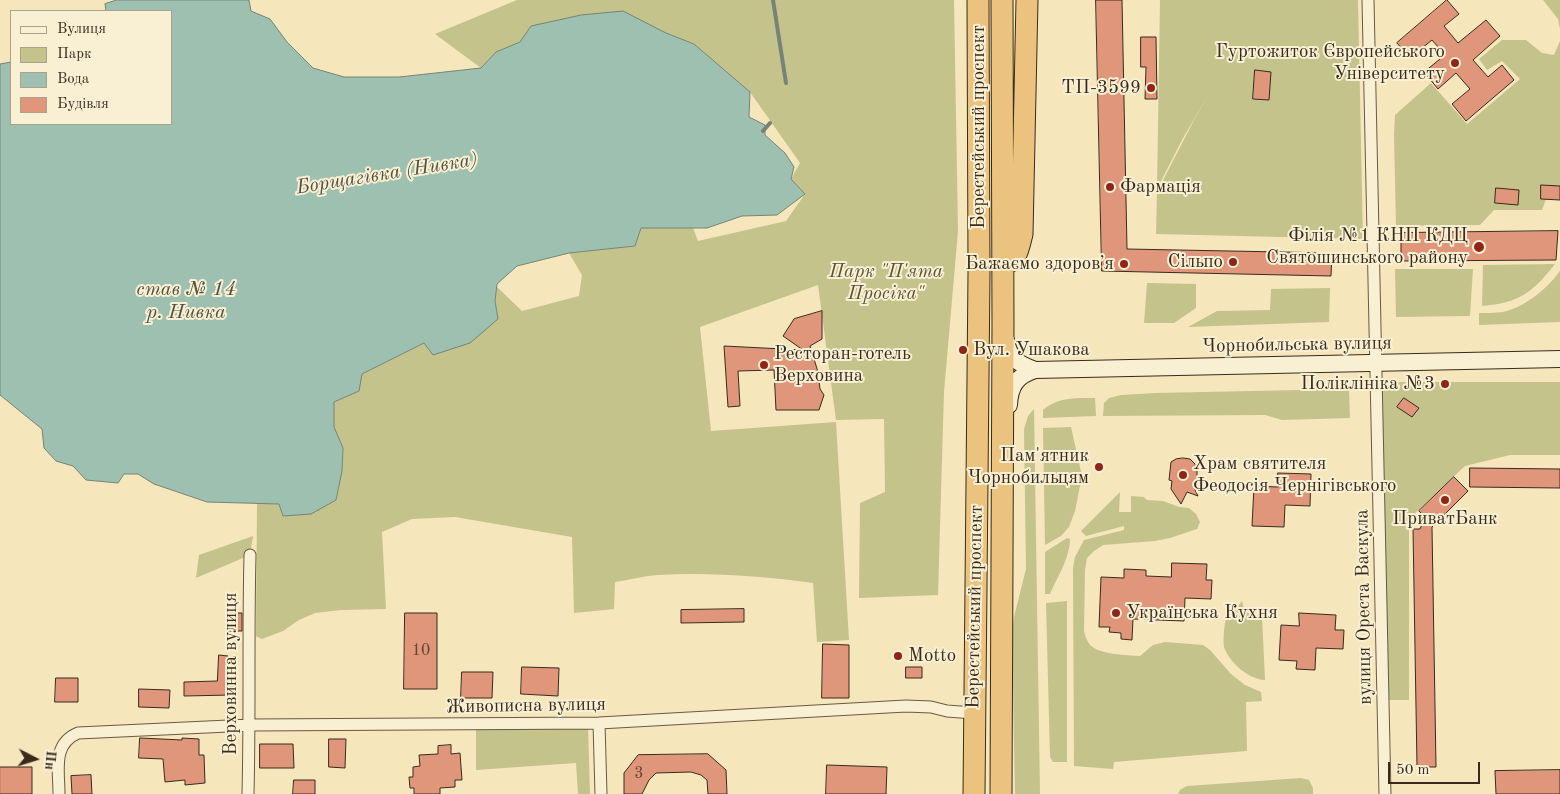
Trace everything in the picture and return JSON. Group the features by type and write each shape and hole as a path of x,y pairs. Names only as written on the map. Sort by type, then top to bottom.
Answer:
{"highway":[{"name":"Берестейський проспект","path":"974,794 979,273 978,0"},
{"name":"Берестейський проспект","path":"1001,794 1002,0"},
{"path":"1003,265 1011,262 1017,255 1022,234 1028,0"}],"main road":[{"name":"Чорнобильська вулиця","path":"1003,324 1006,345 1012,357 1020,364 1035,370 1560,359"},
{"path":"1001,597 1006,578 1010,398 1013,385 1018,379 1035,370"}],"street":[{"name":"вулиця Ореста Васкула","path":"1368,0 1385,794"},
{"name":"Верховинна вулиця","path":"248,794 250,555"},
{"name":"Живописна вулиця","path":"59,794 59,752 71,736 78,733 250,725 599,724 906,706 931,707 947,711 974,713"},
{"path":"599,724 601,794"}],"green space":[{"name":"Парк \"П'ята Просіка\"","path":"517,0 954,0 958,231 944,392 938,595 859,598 860,503 885,492 884,419 836,420 818,285 700,327 711,431 836,422 849,640 817,642 813,583 774,578 696,574 641,577 615,582 614,609 574,613 572,537 455,517 412,519 382,532 386,609 341,610 315,613 299,620 283,631 262,639 256,636 257,503 279,504 283,516 336,500 342,471 343,448 334,427 334,402 359,391 362,374 424,343 498,319 495,301 496,286 522,311 579,296 582,275 569,253 635,246 641,228 693,228 698,241 786,221 805,194 791,179 800,163 750,92 694,44 666,33 531,26 520,42 496,52 481,68 435,34"},
{"path":"1160,0 1358,0 1363,239 1156,234 1157,192 1210,92 1183,138 1157,189"},
{"path":"1543,0 1560,0 1560,29 1558,19"},
{"path":"1502,40 1526,40 1542,53 1554,55 1560,41 1560,191 1549,191 1542,210 1494,210 1480,225 1396,226 1395,115 1431,83 1467,124 1520,79 1502,61 1487,70 1479,59"},
{"path":"1555,264 1524,295 1495,305 1482,306 1483,265"},
{"path":"1395,269 1473,269 1470,316 1396,317"},
{"path":"1560,271 1560,322 1479,325 1479,313 1503,312 1527,302 1542,291"},
{"path":"1147,283 1196,284 1196,308 1174,323 1144,323"},
{"path":"1330,288 1329,322 1188,327 1217,311 1270,310 1271,289"},
{"path":"1400,382 1560,382 1560,455 1510,455 1465,466 1409,519 1409,700 1387,700 1382,390"},
{"path":"1349,389 1350,418 1282,420 1265,415 1103,416 1104,403 1109,398 1121,395"},
{"path":"1095,398 1096,416 1043,418 1043,410 1061,400"},
{"path":"1034,409 1040,794 1015,794 1012,635 1014,617 1026,569 1024,429 1028,416"},
{"path":"1071,427 1082,476 1075,511 1069,527 1061,536 1045,545 1043,428"},
{"path":"1120,492 1119,512 1131,512 1131,496 1144,497 1147,500 1163,501 1179,507 1189,508 1196,514 1200,522 1197,529 1170,538 1103,545 1087,558 1085,570 1084,631 1087,640 1090,645 1100,651 1140,656 1153,645 1165,642 1203,645 1210,650 1231,674 1245,685 1261,692 1262,701 1246,702 1247,751 1114,762 1113,769 1074,766 1073,568 1075,557 1084,540 1124,530 1124,526 1086,536 1081,531"},
{"path":"253,536 250,555 196,578 199,555"},
{"path":"1067,538 1070,539 1066,561 1050,594 1045,594 1045,552"},
{"path":"1067,601 1067,762 1053,762 1050,757 1046,603"},
{"path":"1242,601 1244,608 1249,613 1262,617 1265,680 1252,677 1240,669 1224,647 1226,620"},
{"path":"588,728 590,794 578,794 576,763 476,770 476,730"},
{"path":"1301,778 1309,780 1313,788 1313,794 1178,794 1180,790 1187,786"}],"water":[{"name":"став № 14 р. Нивка","path":"117,0 249,0 251,11 270,19 287,42 313,68 344,77 399,77 481,68 496,52 520,42 531,26 581,15 623,11 666,33 694,44 750,92 749,117 765,125 765,135 785,153 794,167 791,179 805,194 777,215 742,216 707,228 641,228 635,246 569,253 517,266 497,284 495,301 498,319 470,343 433,355 424,343 362,374 359,391 334,402 334,427 343,448 342,471 336,500 311,514 283,516 279,504 207,502 154,484 138,474 124,474 118,483 86,480 73,466 56,461 44,448 42,429 0,395 0,64 10,62 10,125 172,125 172,10 106,10 105,4"}],"building":[{"path":"1096,0 1122,0 1127,249 1332,253 1331,276 1102,271"},
{"name":"Гуртожиток Європейського Університету","path":"1447,0 1459,14 1444,26 1458,43 1486,20 1500,36 1473,60 1488,77 1502,65 1514,80 1466,121 1452,104 1470,89 1456,73 1438,89 1424,72 1445,55 1432,40 1410,58 1397,43"},
{"path":"1141,37 1156,37 1157,99 1145,99 1146,67 1141,67"},
{"path":"1255,70 1271,72 1269,100 1253,99"},
{"path":"1541,185 1560,186 1560,200 1541,199"},
{"path":"1496,188 1519,190 1518,205 1495,203"},
{"name":"Філія №1 КНП КДЦ Святошинського району","path":"1558,231 1556,260 1401,261 1401,233"},
{"path":"822,311 822,339 810,346 818,372 820,389 824,395 819,410 776,410 774,370 738,371 740,406 728,407 724,346 803,350 783,336 794,319"},
{"path":"1404,398 1419,408 1412,417 1397,407"},
{"name":"Храм святителя Феодосія Чернігівського","path":"1183,458 1190,459 1195,464 1197,484 1193,486 1198,496 1187,492 1181,504 1171,489 1172,481 1169,480 1171,462"},
{"path":"1470,468 1560,469 1560,488 1470,487"},
{"path":"1278,473 1311,474 1310,506 1285,505 1284,527 1252,526 1254,486 1278,487"},
{"path":"1454,477 1468,491 1432,527 1436,767 1417,767 1413,529 1420,529 1425,517 1419,511"},
{"path":"1172,563 1207,564 1206,580 1212,580 1211,599 1185,598 1184,621 1133,619 1132,640 1121,639 1121,633 1109,632 1110,627 1099,627 1101,577 1124,578 1124,569 1146,570 1146,576 1171,577"},
{"path":"744,609 744,622 681,623 681,610"},
{"path":"229,613 242,613 242,631 229,631"},
{"path":"405,613 437,613 437,689 404,689"},
{"path":"1299,613 1336,615 1335,630 1344,630 1343,649 1316,648 1315,670 1296,669 1297,661 1279,660 1281,625 1299,626"},
{"path":"823,644 849,645 849,698 822,698"},
{"path":"219,655 228,656 226,682 233,682 232,695 184,696 184,682 217,681"},
{"path":"522,667 559,668 558,696 521,694"},
{"path":"906,667 922,667 922,678 906,678"},
{"path":"462,672 493,672 492,698 461,698"},
{"path":"56,678 78,678 78,702 55,702"},
{"path":"139,689 170,690 169,708 139,707"},
{"path":"140,738 199,739 199,755 204,755 205,783 185,785 185,780 165,782 163,759 139,758"},
{"path":"329,739 346,739 345,768 329,767"},
{"path":"260,744 293,744 294,768 260,768"},
{"path":"451,745 451,754 460,753 462,780 455,780 455,787 440,788 440,794 414,794 414,788 410,788 409,777 413,777 413,767 420,766 419,755 438,754 438,746"},
{"path":"708,754 726,770 727,794 708,794 707,780 701,775 691,772 656,773 649,780 642,794 624,794 624,773 638,755"},
{"path":"827,765 887,767 886,794 826,794"},
{"path":"0,767 32,767 32,794 0,794"},
{"path":"1560,770 1560,794 1496,794 1495,771"},
{"path":"91,775 92,794 72,794 71,776"},
{"path":"294,780 315,780 315,794 293,794"}],"waterway":[{"name":"Борщагівка (Нивка)","path":"773,0 786,83"},
{"name":"Борщагівка (Нивка)","path":"763,131 770,123"}],"place":[{"name":"Гуртожиток Європейського Університету","path":"1455,63"},
{"name":"ТП-3599","path":"1151,88"},
{"name":"Фармація","path":"1110,187"},
{"name":"Філія №1 КНП КДЦ Святошинського району","path":"1479,247"},
{"name":"Сільпо","path":"1233,262"},
{"name":"Бажаємо здоровʼя","path":"1124,264"},
{"name":"Вул. Ушакова","path":"963,350"},
{"name":"Ресторан-готель Верховина","path":"764,365"},
{"name":"Поліклініка №3","path":"1445,384"},
{"name":"Пам'ятник Чорнобильцям","path":"1099,467"},
{"name":"Храм святителя Феодосія Чернігівського","path":"1183,475"},
{"name":"ПриватБанк","path":"1445,500"},
{"name":"Українська Кухня","path":"1116,613"},
{"name":"Motto","path":"898,656"}]}
